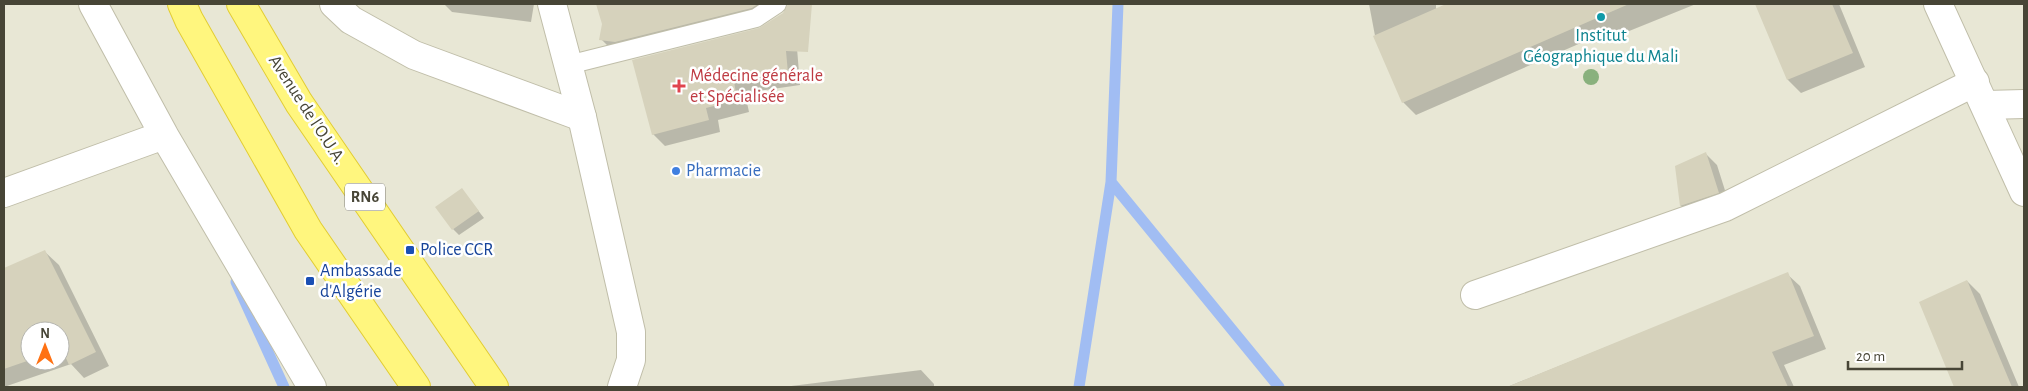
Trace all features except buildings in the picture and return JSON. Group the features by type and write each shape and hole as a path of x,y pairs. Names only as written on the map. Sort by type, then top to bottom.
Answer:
{"highway":[{"path":"182,4 189,20 308,230 416,387"},
{"name":"Avenue de l'O.U.A.","path":"241,4 299,103 494,387"}],"street":[{"path":"93,4 164,135 312,387"},
{"path":"334,4 351,20 414,55 582,117"},
{"path":"552,4 582,117 631,332 631,360 622,387"},
{"path":"1938,4 2024,192"},
{"path":"1475,295 1725,207 1980,94 2024,104"},
{"path":"4,193 164,135"}],"lane":[{"path":"568,65 756,18 777,4"}],"shaded area":[{"path":"4,4 2024,4 2024,387 4,387"}],"waterway":[{"path":"1118,4 1111,182 1279,387"},
{"path":"1079,387 1111,182"},
{"path":"236,282 284,387"}],"place":[{"name":"Institut Géographique du Mali","path":"1601,17"},
{"name":"Médecine générale et Spécialisée","path":"679,86"},
{"name":"Pharmacie","path":"676,171"},
{"name":"Police CCR","path":"410,250"},
{"name":"Ambassade d'Algérie","path":"310,281"}]}
